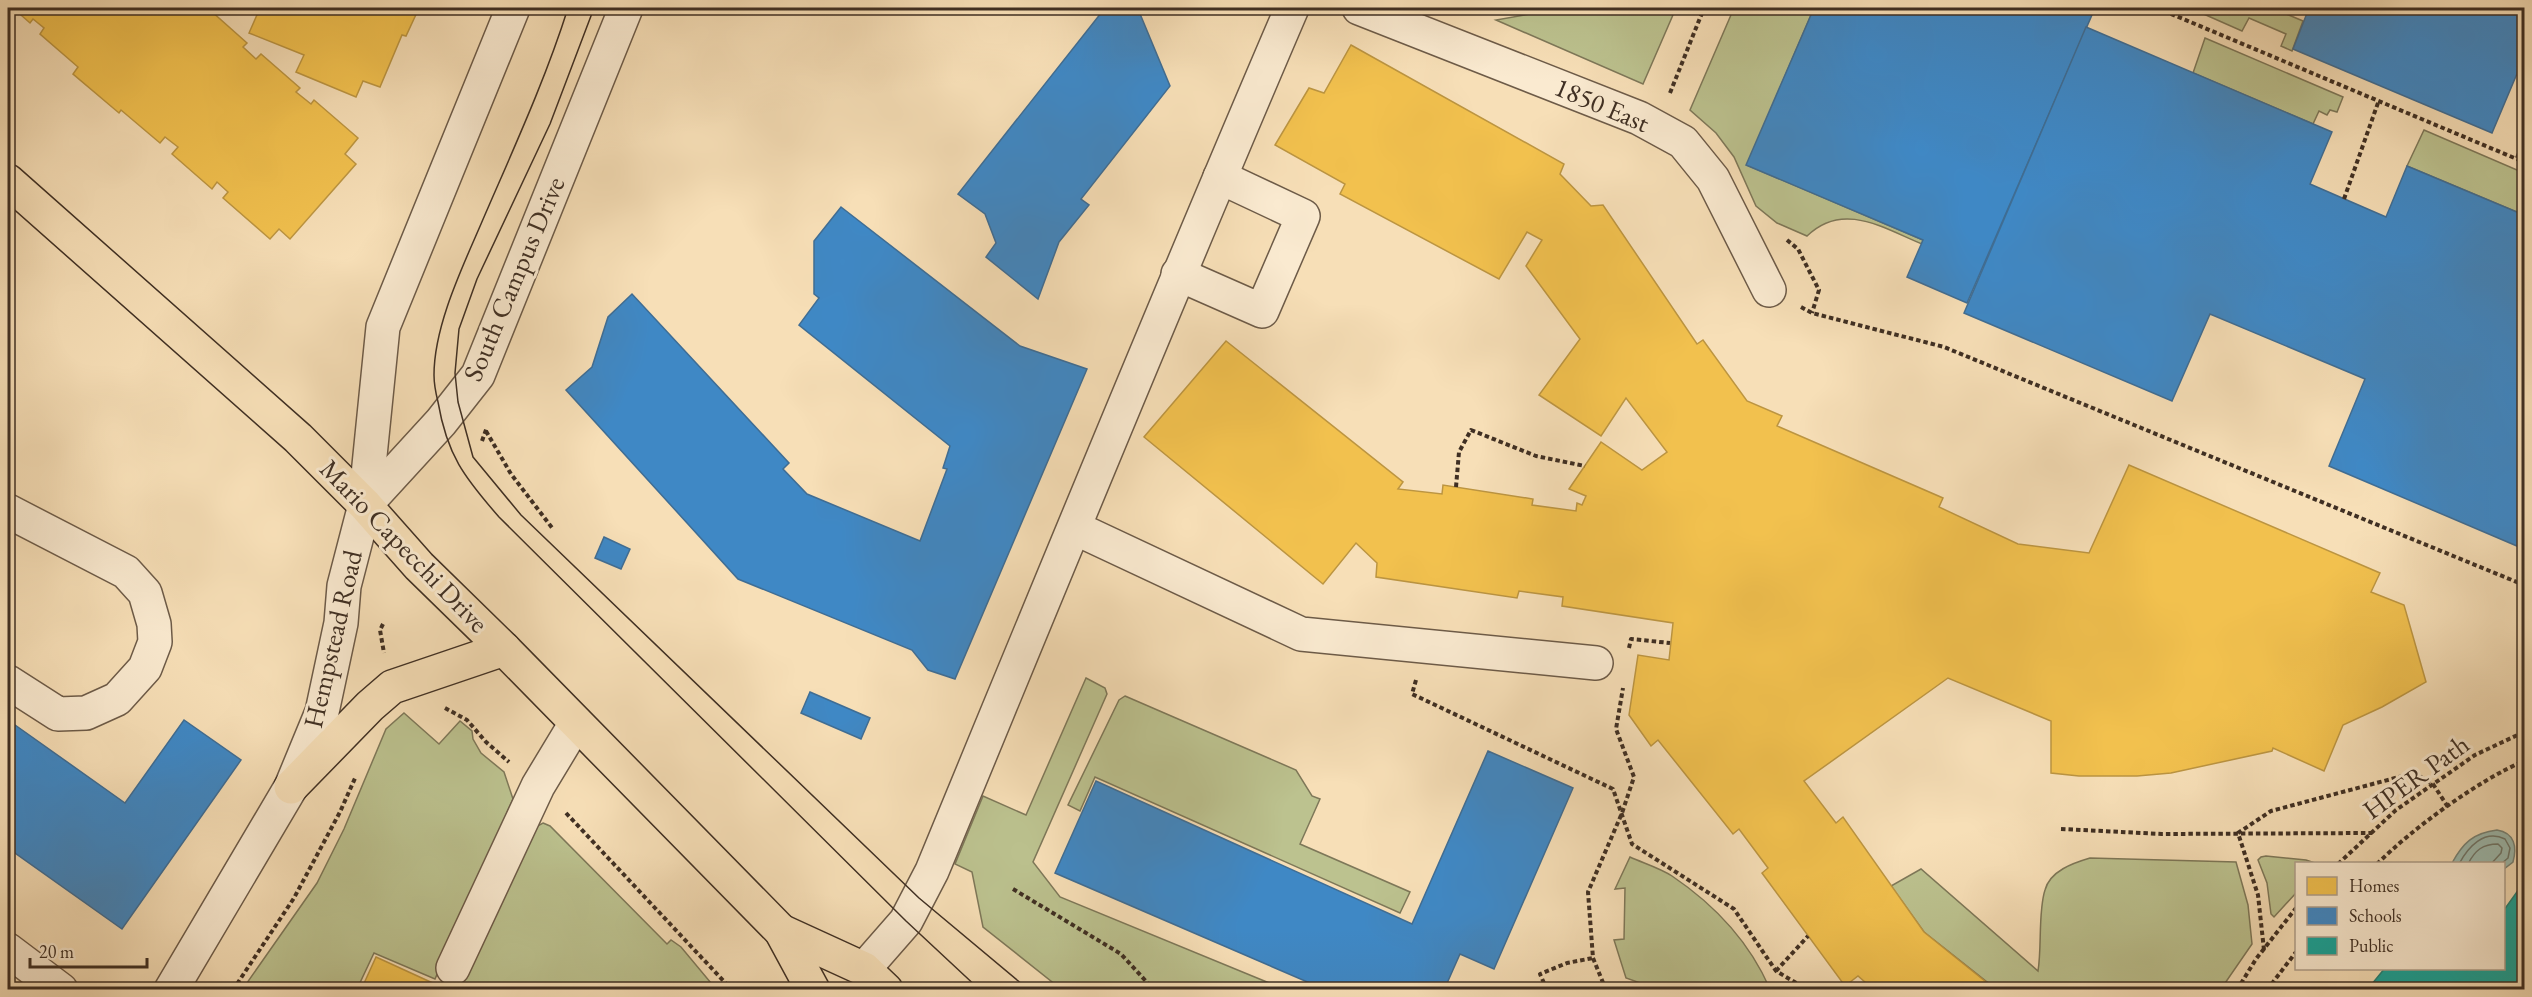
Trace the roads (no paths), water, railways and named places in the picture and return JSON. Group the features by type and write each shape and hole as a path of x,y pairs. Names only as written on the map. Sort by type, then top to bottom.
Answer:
{"main road":[{"name":"Mario Capecchi Drive","path":"8,181 297,438 365,505 419,566 504,649 781,932 813,990"},
{"path":"291,787 370,706 392,687 504,649"},
{"name":"Mario Capecchi Drive","path":"781,932 875,979"}],"street":[{"path":"365,505 383,327 513,8"},
{"name":"South Campus Drive","path":"365,505 441,422 478,375 626,8"},
{"path":"875,979 932,871 1178,274 1292,8"},
{"name":"1850 East","path":"1359,8 1639,118 1683,142 1713,179 1768,290"},
{"path":"1178,274 1262,311 1281,269 1303,216 1220,177"},
{"name":"Hempstead Road","path":"171,990 291,787 322,712 341,623 344,586 365,505"},
{"path":"8,511 126,572 145,593 154,624 155,642 145,668 117,699 86,712 58,714 8,682"},
{"path":"1075,528 1301,634 1596,663"},
{"path":"453,968 538,786 576,723"},
{"path":"8,950 61,990"}],"water":[{"path":"2497,830 2511,837 2515,851 2513,862 2505,868 2505,862 2453,862 2470,840 2489,831"}],"tram line":[{"path":"568,8 539,89 458,278 444,317 435,356 434,375 446,437 467,477 499,517 906,921 980,990"},
{"path":"594,8 550,124 477,279 459,329 455,373 458,402 473,457 521,515 919,898 1029,990"}]}
